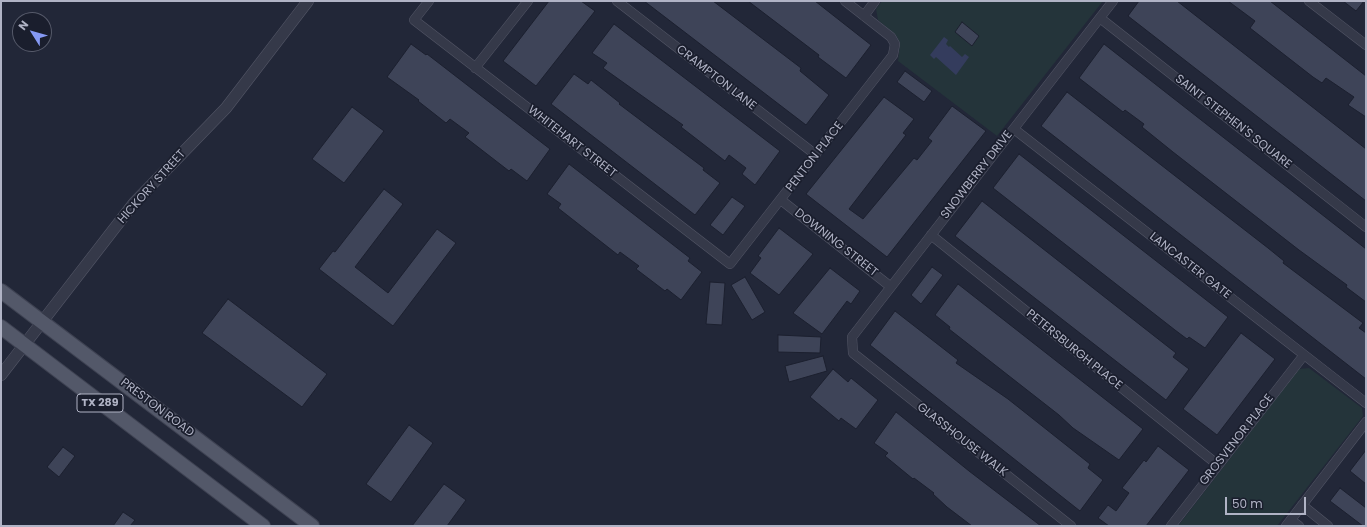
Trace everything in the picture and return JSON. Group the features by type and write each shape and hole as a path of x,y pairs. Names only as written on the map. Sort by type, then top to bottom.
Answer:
{"main road":[{"name":"PRESTON ROAD","path":"1,291 312,526"},
{"name":"TX 289","path":"1,327 262,526"}],"street":[{"name":"HICKORY STREET","path":"1,375 134,203 226,108 308,1"},
{"name":"WHITEHART STREET","path":"429,1 414,20 730,264"},
{"path":"475,68 528,1"},
{"name":"CRAMPTON LANE","path":"617,1 816,155"},
{"path":"845,1 864,16 875,1"},
{"name":"SNOWBERRY DRIVE","path":"853,353 852,337 1113,1"},
{"path":"1309,1 1366,45"},
{"name":"PENTON PLACE","path":"730,264 892,58 895,46 891,37 864,16"},
{"name":"SAINT STEPHEN'S SQUARE","path":"1100,18 1366,227"},
{"name":"LANCASTER GATE","path":"1014,129 1366,403"},
{"name":"DOWNING STREET","path":"780,200 891,287"},
{"name":"PETERSBURGH PLACE","path":"931,235 1218,465"},
{"name":"GLASSHOUSE WALK","path":"853,353 1071,526"},
{"name":"GROSVENOR PLACE","path":"1170,526 1304,355"},
{"path":"1299,526 1288,523 1366,422"},
{"path":"1302,505 1328,526"}],"shaded area":[{"path":"882,1 1103,1 997,136 898,61 900,43 895,34 878,20 876,9"},
{"path":"1309,368 1362,408 1363,416 1277,526 1178,526 1299,369"}],"water":[{"path":"944,37 948,40 946,44 949,47 950,46 962,57 965,54 969,57 956,75 936,57 934,59 930,55"}],"building":[{"path":"549,1 581,1 595,11 536,86 503,61"},
{"path":"644,1 713,1 801,68 800,71 829,95 806,125"},
{"path":"748,1 815,1 871,45 846,78 818,57 819,55"},
{"path":"1139,1 1177,1 1366,149 1366,201 1128,16"},
{"path":"1228,1 1270,1 1366,76 1366,117 1348,105 1354,97 1326,78 1322,83 1313,77 1250,28 1255,21"},
{"path":"1343,1 1364,1 1356,11"},
{"path":"962,22 979,36 972,46 955,32"},
{"path":"614,24 780,151 755,185 742,174 746,168 729,155 725,161 681,127 683,125 603,68 607,63 592,53"},
{"path":"411,44 426,55 427,54 550,149 527,181 511,169 509,171 465,137 469,133 450,119 446,123 418,101 419,100 387,77"},
{"path":"1104,44 1366,249 1366,302 1346,287 1347,285 1299,250 1173,152 1142,127 1144,124 1125,110 1123,112 1079,78"},
{"path":"905,71 932,91 924,102 897,82"},
{"path":"574,74 588,84 591,80 620,103 619,104 704,168 703,170 720,183 695,215 551,104"},
{"path":"1067,92 1268,248 1284,261 1283,263 1363,323 1359,328 1366,333 1366,379 1041,126"},
{"path":"884,97 914,119 903,133 906,135 849,209 863,219 914,158 917,160 932,141 928,138 952,106 986,131 887,257 806,194"},
{"path":"352,107 384,131 344,183 312,159"},
{"path":"1019,154 1228,317 1205,348 1189,337 1187,339 1175,330 993,188"},
{"path":"569,164 690,258 688,261 702,272 681,300 667,289 665,291 636,269 639,266 620,252 618,255 558,208 561,204 547,194"},
{"path":"384,189 403,204 355,267 388,293 437,229 456,243 393,326 319,269 333,251 335,252"},
{"path":"732,197 745,206 723,235 710,225"},
{"path":"982,201 1176,353 1173,357 1189,369 1166,400 955,236"},
{"path":"779,228 813,254 779,295 750,273 761,258 758,256"},
{"path":"932,267 943,275 921,304 911,295"},
{"path":"830,268 860,291 851,304 847,301 822,334 793,313"},
{"path":"745,277 765,312 752,320 731,285"},
{"path":"710,282 725,283 722,325 706,324"},
{"path":"958,284 1143,429 1119,460 1073,428 1059,415 949,329 950,327 935,315"},
{"path":"228,299 327,374 302,407 202,333"},
{"path":"895,311 958,360 956,363 1008,399 1090,464 1088,468 1103,480 1080,511 870,345"},
{"path":"1241,333 1275,359 1217,435 1183,409"},
{"path":"778,335 821,337 820,353 778,352"},
{"path":"823,356 827,371 789,382 785,366"},
{"path":"833,369 848,382 851,378 878,400 856,429 841,418 839,421 810,397"},
{"path":"896,412 969,471 1041,526 972,526 947,507 933,494 934,493 914,478 913,479 885,456 888,453 874,443"},
{"path":"409,425 433,443 391,502 366,484"},
{"path":"1158,446 1189,470 1146,526 1109,526 1098,518 1108,505 1116,511 1129,493 1122,488 1144,460 1146,462"},
{"path":"63,447 75,456 59,477 47,467"},
{"path":"1366,450 1366,484 1350,471"},
{"path":"444,484 466,500 447,526 412,526"},
{"path":"1340,488 1366,508 1366,526 1363,526 1330,501"},
{"path":"123,512 135,520 130,526 113,526"}]}
